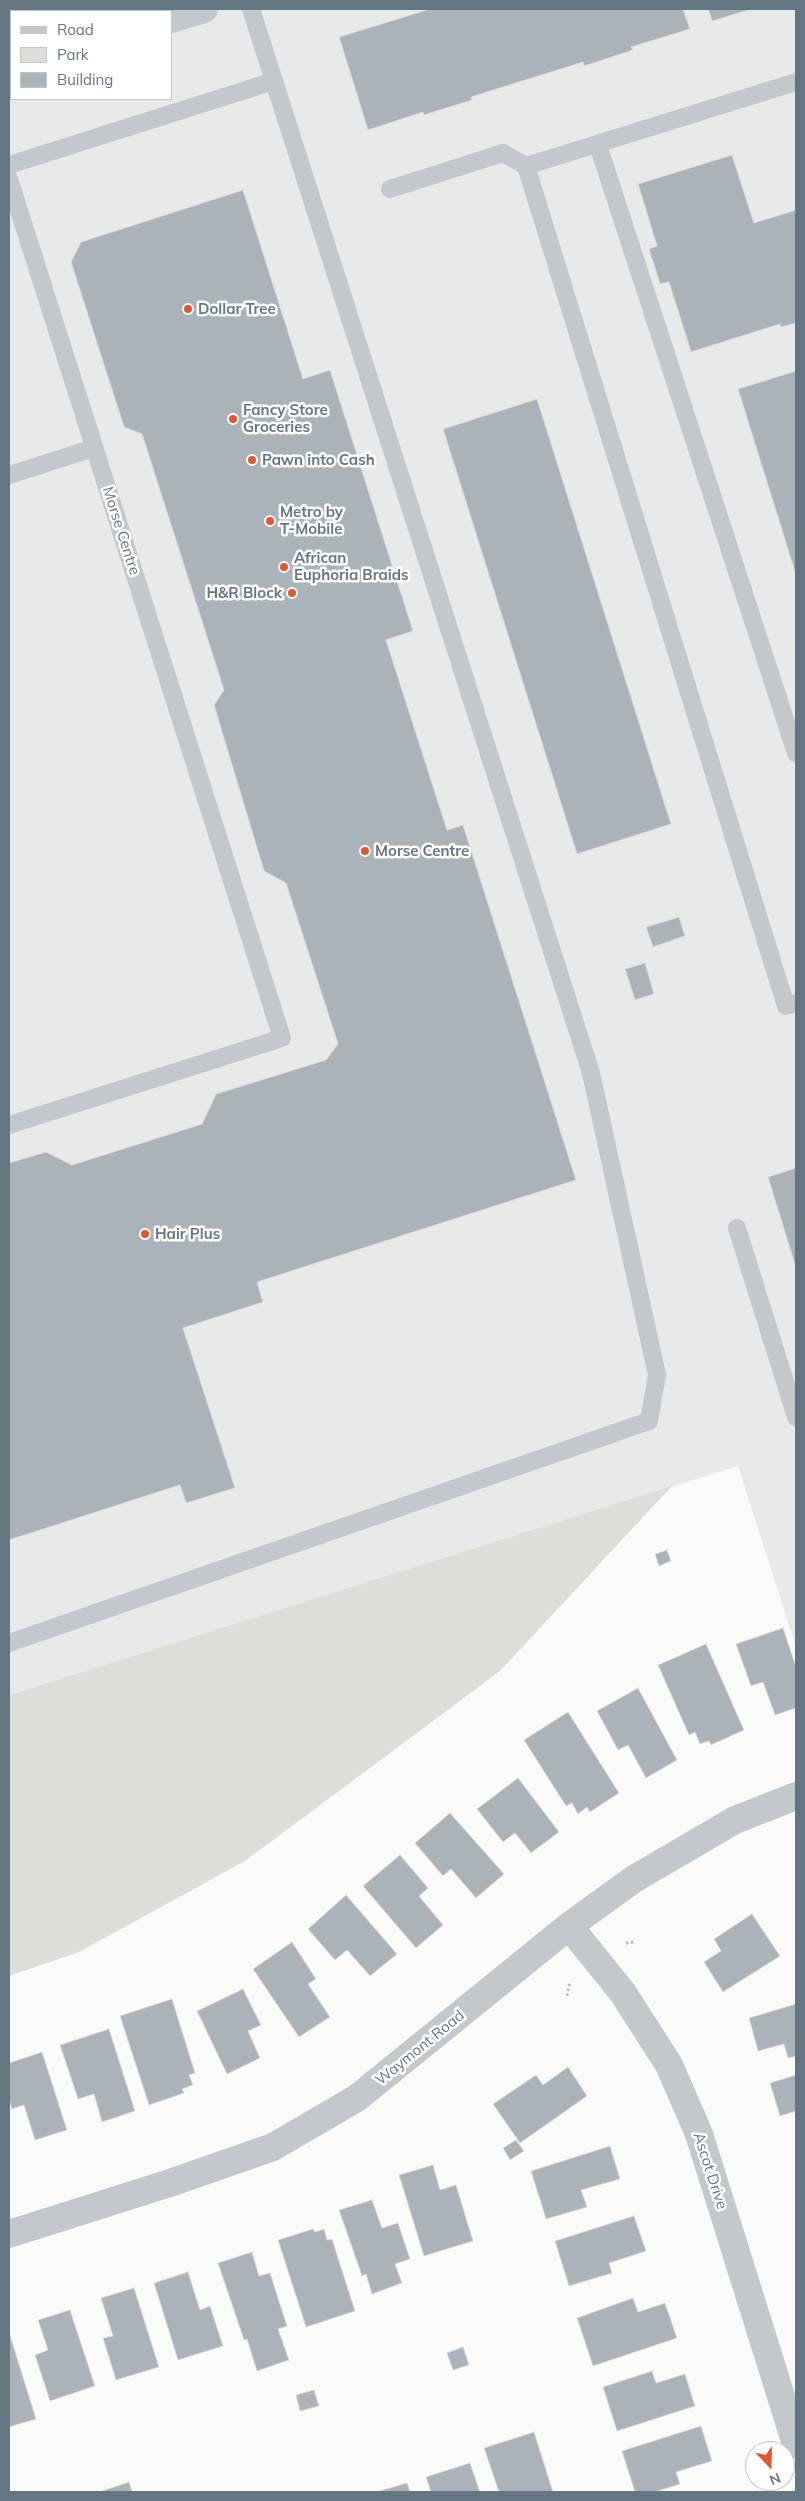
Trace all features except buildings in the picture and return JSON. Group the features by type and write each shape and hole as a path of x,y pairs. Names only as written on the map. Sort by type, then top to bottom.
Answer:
{"street":[{"path":"172,19 204,9"},
{"name":"Waymont Road","path":"9,2234 170,2183 273,2147 357,2098 569,1926 634,1880 735,1820 796,1796"},
{"name":"Ascot Drive","path":"569,1926 623,1993 669,2065 696,2126 796,2444"}],"lane":[{"path":"9,1643 649,1421 657,1374 591,1072 250,9"},
{"path":"9,165 274,81"},
{"path":"390,189 503,154 526,166 796,82"},
{"path":"598,144 796,753"},
{"path":"526,166 786,1006 796,1003"},
{"name":"Morse Centre","path":"9,178 282,1038 9,1125"},
{"path":"9,475 94,448"},
{"path":"737,1228 796,1417"}],"path":[{"path":"567,1996 570,1982"}],"shaded area":[{"path":"9,9 796,9 796,1647 738,1466 9,1695"}],"green space":[{"path":"672,1486 500,1671 245,1861 79,1952 9,1976 9,1695"}],"place":[{"name":"Dollar Tree","path":"188,309"},
{"name":"Fancy Store Groceries","path":"233,419"},
{"name":"Pawn into Cash","path":"252,460"},
{"name":"Metro by T-Mobile","path":"270,521"},
{"name":"African Euphoria Braids","path":"284,567"},
{"name":"H&R Block","path":"292,593"},
{"name":"Morse Centre","path":"365,851"},
{"name":"Hair Plus","path":"145,1234"}]}
